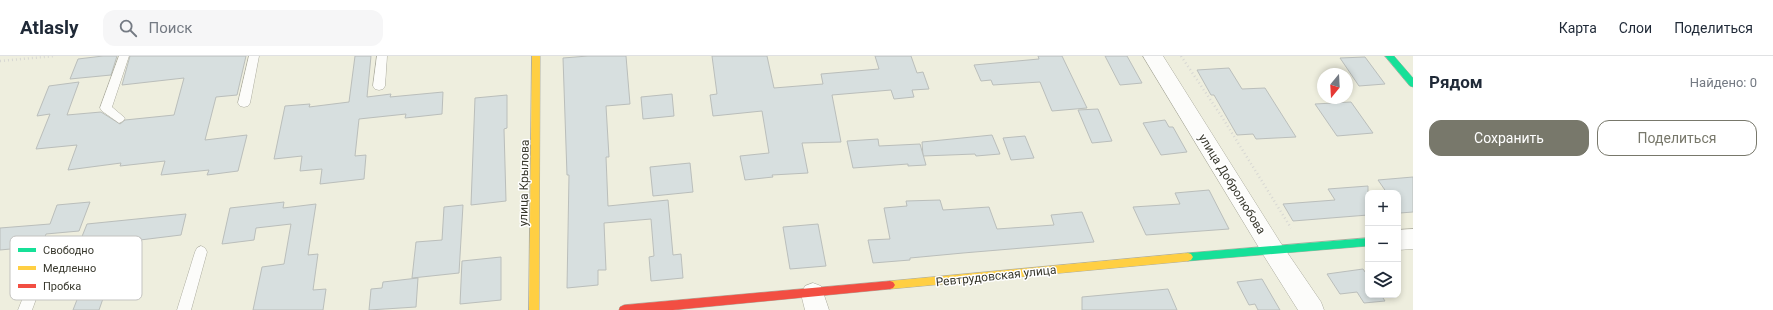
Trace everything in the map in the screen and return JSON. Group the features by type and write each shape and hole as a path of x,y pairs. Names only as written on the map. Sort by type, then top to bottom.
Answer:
{"street":[{"name":"улица Крылова","path":"534,310 536,56"},
{"name":"улица Добролюбова","path":"1153,56 1272,249 1312,310"},
{"path":"1389,56 1413,84"},
{"path":"1401,240 1413,239"},
{"name":"Ревтрудовская улица","path":"624,310 815,302 1272,249 1365,242"}],"lane":[{"path":"119,118 106,108 124,56"},
{"path":"244,102 254,56"},
{"path":"379,86 382,56"},
{"path":"184,310 201,252"},
{"path":"25,310 29,300"}],"path":[{"path":"0,61 55,56"},
{"path":"1181,56 1222,117 1302,247"}],"building":[{"path":"117,56 111,75 70,79 78,59"},
{"path":"130,56 246,56 237,95 216,97 205,140 247,135 238,171 207,175 209,170 161,175 165,161 120,166 121,163 68,170 77,145 36,149 50,114 37,116 49,86 79,82 67,115 101,112 120,124 125,120 174,115 184,78 122,85"},
{"path":"355,56 371,56 367,97 391,94 390,97 443,92 442,114 405,118 406,114 359,119 355,156 366,155 364,179 320,184 322,169 300,171 302,156 274,159 285,106 310,104 309,107 349,102"},
{"path":"588,56 626,56 630,104 606,106 609,157 606,157 608,206 668,200 673,255 681,254 683,278 651,281 649,257 654,256 651,219 604,223 606,270 598,270 598,285 567,288 569,175 567,175 563,58"},
{"path":"712,56 767,56 774,88 823,84 821,74 879,69 875,56 911,56 917,73 923,72 929,89 912,90 914,97 894,99 891,90 832,95 841,142 802,143 808,173 772,175 773,177 745,180 740,156 769,153 762,111 713,116 710,95 717,94"},
{"path":"1038,56 1062,56 1087,108 1052,111 1040,82 993,85 991,80 981,81 974,65 1039,59"},
{"path":"1105,56 1127,56 1142,83 1120,85"},
{"path":"1365,57 1385,84 1359,86 1353,77 1353,68 1347,68 1340,58"},
{"path":"1229,68 1242,89 1265,88 1296,137 1256,139 1253,134 1237,135 1214,95 1211,95 1197,70"},
{"path":"672,94 674,116 643,119 641,97"},
{"path":"507,95 507,128 504,129 506,201 471,205 475,98"},
{"path":"1315,104 1352,104 1373,133 1337,136"},
{"path":"1098,109 1112,141 1092,143 1078,110"},
{"path":"1165,120 1169,127 1173,127 1187,152 1161,155 1143,123"},
{"path":"992,135 1000,154 976,156 975,154 923,156 922,142"},
{"path":"1025,136 1034,158 1011,160 1003,138"},
{"path":"878,139 879,146 920,144 926,165 908,166 908,164 853,168 847,141"},
{"path":"690,163 693,192 653,196 650,167"},
{"path":"1413,177 1413,212 1401,213 1401,190 1385,190 1378,180"},
{"path":"1368,186 1368,190 1365,190 1365,215 1293,221 1283,204 1335,200 1328,189"},
{"path":"1209,190 1229,229 1146,235 1133,207 1180,204 1175,193"},
{"path":"940,200 943,210 989,207 997,229 1054,225 1051,215 1082,212 1094,242 910,258 910,260 873,263 868,240 890,239 884,208 907,206 906,201"},
{"path":"90,202 79,231 46,234 45,236 10,236 10,249 0,250 0,228 50,224 57,205"},
{"path":"284,202 283,208 316,204 308,255 318,254 313,290 326,289 323,310 253,310 262,267 284,264 291,224 256,228 254,240 222,244 230,208"},
{"path":"463,205 459,273 412,278 416,242 442,240 444,207"},
{"path":"186,214 181,235 142,240 142,236 82,236 87,224"},
{"path":"818,224 826,266 790,269 783,227"},
{"path":"501,257 501,300 460,304 462,261"},
{"path":"1363,269 1365,272 1365,298 1383,298 1385,301 1364,303 1357,292 1340,294 1327,274"},
{"path":"418,278 416,307 369,310 371,289 382,288 383,282"},
{"path":"1262,279 1280,310 1258,310 1255,304 1249,305 1237,282"},
{"path":"1168,289 1177,310 1082,310 1082,297"},
{"path":"77,300 102,300 99,310 73,310"}],"traffic: fast":[{"path":"1389,56 1413,84"},
{"path":"1188,257 1365,242"}],"traffic: slow":[{"path":"534,310 536,56"},
{"path":"890,285 1188,257"}],"traffic: jam":[{"path":"624,310 890,285"}]}
